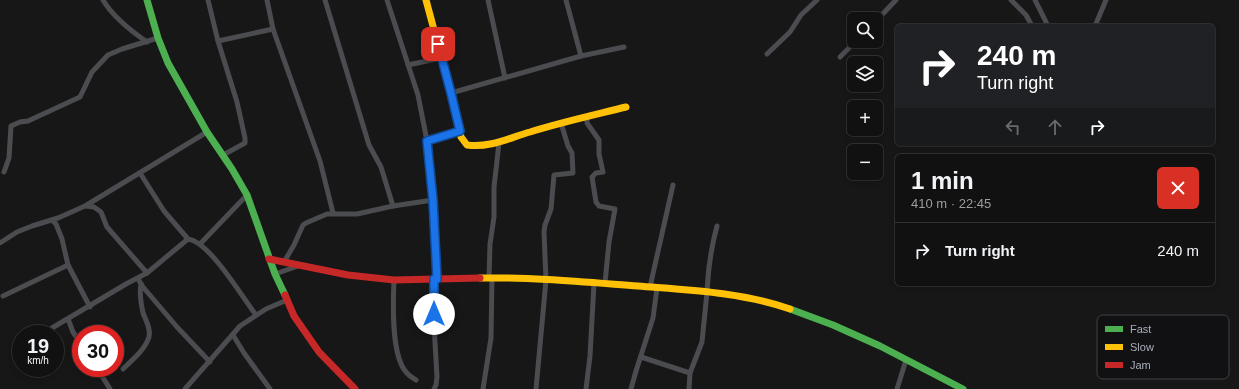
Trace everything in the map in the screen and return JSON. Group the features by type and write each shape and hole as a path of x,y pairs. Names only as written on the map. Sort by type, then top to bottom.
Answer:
{"street":[{"path":"103,0 110,10 134,33 147,42"},
{"path":"147,0 158,38 168,63 207,132 247,195 269,259 294,316 312,343 355,389"},
{"path":"208,0 218,41 237,102 245,138 244,143 223,155"},
{"path":"267,0 273,29 318,155 333,213"},
{"path":"325,0 369,145 381,167 393,206"},
{"path":"387,0 421,107 427,141 433,200 436,279 434,325 437,376 434,389"},
{"path":"426,0 451,93 461,137 471,146 499,143 529,132 626,107"},
{"path":"488,0 505,78"},
{"path":"566,0 581,56"},
{"path":"767,54 790,32 801,15 817,0"},
{"path":"883,14 896,0"},
{"path":"1011,0 1026,15 1031,24"},
{"path":"1035,0 1047,24"},
{"path":"1096,24 1106,0"},
{"path":"218,41 273,29"},
{"path":"4,172 9,158 11,126 20,122 28,121 80,97 92,72 108,55 158,38"},
{"path":"451,93 581,56 624,47"},
{"path":"840,57 849,48"},
{"path":"408,65 441,58"},
{"path":"587,118 587,123 599,140 599,154 603,172 596,173 592,177 596,202 599,206 615,209 611,227 605,283"},
{"path":"536,389 546,280 545,225 550,209 554,175 573,173 572,153 568,146 561,123"},
{"path":"427,141 460,131"},
{"path":"0,244 18,232 86,206 207,132"},
{"path":"483,389 490,354 490,244 494,217 494,187 499,143"},
{"path":"140,173 164,211 188,240"},
{"path":"631,389 653,318 653,287 673,185"},
{"path":"200,244 247,195"},
{"path":"284,262 305,224 326,214 357,214 393,206 433,200"},
{"path":"86,206 94,207 101,212 107,227 147,273"},
{"path":"52,220 56,224 62,239 68,265 90,306"},
{"path":"689,389 690,373 702,342 709,266 718,226"},
{"path":"57,325 126,284 138,279 188,240 194,240 200,244 222,267 256,315"},
{"path":"269,259 348,275 394,280 490,278 594,282 707,292 758,300 786,308 866,339 963,389"},
{"path":"4,296 68,265"},
{"path":"275,274 298,266"},
{"path":"138,279 176,327 210,362"},
{"path":"394,280 392,313 398,352 401,363 406,372 416,380"},
{"path":"586,389 590,356 594,282"},
{"path":"124,368 142,349 149,337 150,332 143,312 141,284"},
{"path":"185,389 240,326 256,315 287,300"},
{"path":"68,319 72,329"},
{"path":"233,335 270,389"},
{"path":"641,357 690,373"},
{"path":"897,389 906,360"},
{"path":"103,377 110,389"}],"traffic: fast":[{"path":"147,0 158,38 168,63 207,132 232,169 247,195 275,274 285,295"},
{"path":"790,309 833,325 880,346 963,389"}],"traffic: slow":[{"path":"426,0 451,93 461,137 467,145 475,146 492,144 554,125 626,107"},
{"path":"480,278 559,280 695,291 734,295 772,303 790,309"}],"traffic: jam":[{"path":"269,259 348,275 394,280 480,278"},
{"path":"285,295 294,316 319,352 355,389"}],"route":[{"path":"434,314 434,279 437,279 433,200 427,141 460,131 438,44"}]}
